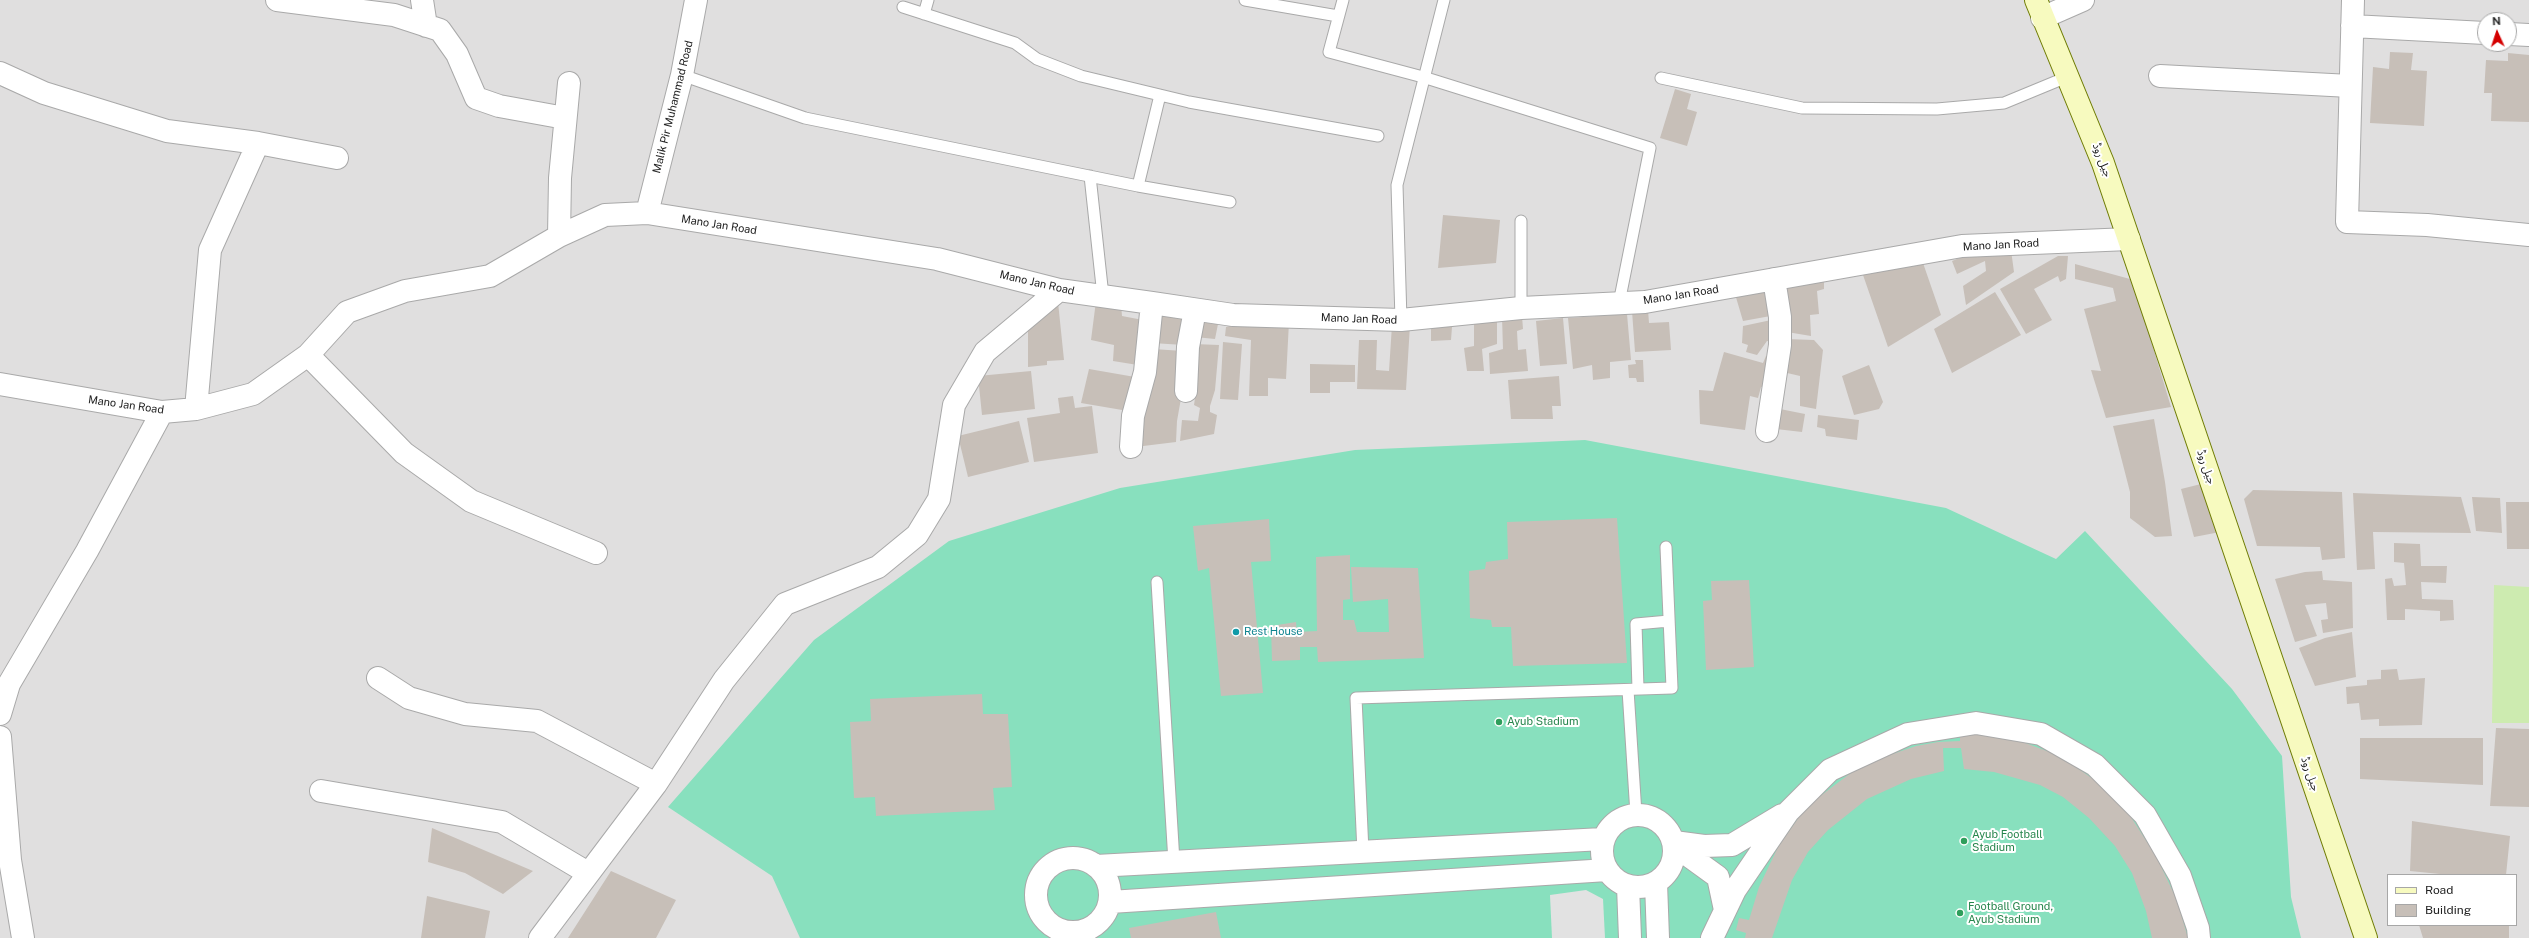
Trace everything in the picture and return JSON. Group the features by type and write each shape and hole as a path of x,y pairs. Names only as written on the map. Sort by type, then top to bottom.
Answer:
{"main road":[{"name":"جیل روڈ","path":"2039,9 2103,163 2366,938"}],"street":[{"path":"277,0 394,15 440,30 456,54 476,98 499,106 565,118"},
{"path":"422,0 426,26"},
{"name":"Malik Pir Muhammad Road","path":"647,213 682,75 696,0"},
{"path":"2039,9 2083,0"},
{"path":"2353,0 2347,222 2426,225 2529,235"},
{"path":"2352,26 2477,32"},
{"path":"2517,34 2529,35"},
{"path":"0,73 44,93 167,131 258,143 337,158"},
{"path":"2160,76 2350,86"},
{"path":"559,236 560,178 569,83"},
{"path":"196,409 210,250 258,143"},
{"name":"Mano Jan Road","path":"0,384 162,412 196,409 253,394 308,355 347,312 405,291 490,276 559,236 605,215 647,213 937,259 1059,290 1195,310 1233,315 1401,320 1521,308 1645,302 1962,246 2129,239"},
{"path":"1767,431 1780,345 1780,317 1774,279"},
{"path":"540,938 656,784 724,680 785,604 878,567 917,535 939,499 954,405 985,352 1059,290"},
{"path":"1131,447 1133,416 1145,372 1152,304"},
{"path":"1186,391 1188,347 1195,310"},
{"path":"308,355 404,453 471,501 596,553"},
{"path":"0,714 9,684 87,551 162,412"},
{"path":"378,678 409,698 465,714 537,721 656,784"},
{"path":"1712,938 1735,890 1788,812 1830,770 1908,734 1976,723 2041,734 2094,765 2145,815 2180,876 2198,928 2199,938"},
{"path":"0,738 10,860 23,938"},
{"path":"321,792 502,822 588,873"},
{"path":"1674,846 1732,845 1788,812"},
{"path":"1636,814 1649,816 1660,821 1668,830 1674,846 1670,869 1656,883 1647,887 1628,886 1620,883 1606,870 1601,849 1603,839 1616,822 1636,814"},
{"path":"1096,866 1603,839"},
{"path":"1674,846 1718,877 1725,910"},
{"path":"1072,858 1085,860 1096,866 1108,882 1110,902 1101,920 1086,934 1060,930 1049,923 1041,913 1037,901 1037,889 1041,877 1049,867 1060,861 1072,858"},
{"path":"1110,902 1606,870"},
{"path":"1656,883 1658,938"},
{"path":"1628,886 1630,938"}],"lane":[{"path":"924,14 928,0"},
{"path":"1245,0 1338,16"},
{"path":"1342,0 1329,52 1423,77 1650,148 1619,303"},
{"path":"1401,320 1397,185 1423,77 1444,0"},
{"path":"903,8 1015,42 1037,59 1081,76 1160,95 1378,136"},
{"path":"682,75 806,118 1138,186 1230,202"},
{"path":"1661,78 1802,108 1937,109 2004,104 2067,76"},
{"path":"1138,186 1160,95"},
{"path":"1090,176 1103,296"},
{"path":"1521,221 1521,308"},
{"path":"1363,852 1356,698 1672,688 1666,547"},
{"path":"1157,582 1174,862"},
{"path":"1636,814 1633,690 1636,624 1669,621"}],"shaded area":[{"path":"0,0 2529,0 2529,938 0,938"},
{"path":"1586,890 1603,899 1605,938 1552,938 1550,895"}],"green space":[{"name":"Ayub Stadium","path":"1585,440 1946,508 2056,559 2085,531 2232,689 2282,756 2291,897 2301,938 800,938 772,876 668,807 814,640 949,541 1120,488 1355,450"},
{"path":"2494,585 2529,587 2529,723 2492,723"}],"building":[{"path":"2390,52 2413,53 2411,70 2427,71 2424,126 2370,123 2373,67 2389,69"},
{"path":"2508,53 2529,55 2529,122 2491,121 2492,93 2484,93 2486,60 2508,61"},
{"path":"1675,89 1691,94 1687,109 1697,112 1687,146 1660,138"},
{"path":"1443,215 1500,220 1496,263 1438,268"},
{"path":"2011,250 2014,272 1966,305 1963,286 1986,271 1985,261 1957,274 1952,261 1977,251"},
{"path":"2058,256 2068,256 2066,279 2060,282 2058,276 2034,289 2052,320 2026,334 2000,289"},
{"path":"1923,263 1941,315 1888,347 1863,275"},
{"path":"2075,264 2130,279 2138,297 2171,407 2106,418 2091,370 2101,371 2084,309 2116,301 2113,288 2075,279"},
{"path":"1824,277 1824,289 1817,291 1819,314 1810,315 1811,336 1787,332 1780,286"},
{"path":"1771,286 1776,315 1743,321 1735,294"},
{"path":"1995,292 2021,335 1952,373 1934,329"},
{"path":"1096,301 1121,303 1122,316 1148,321 1144,366 1113,361 1114,345 1091,340"},
{"path":"1058,302 1064,360 1047,361 1047,365 1028,367 1028,323"},
{"path":"1155,310 1190,314 1184,345 1152,343"},
{"path":"1648,310 1649,323 1669,322 1671,350 1635,352 1632,311"},
{"path":"1627,314 1631,360 1610,362 1610,378 1593,380 1592,365 1573,369 1568,318"},
{"path":"1522,316 1523,329 1517,331 1518,350 1526,349 1528,371 1490,374 1489,353 1503,349 1502,317"},
{"path":"1497,317 1497,344 1482,349 1484,371 1467,371 1464,348 1474,346 1474,318"},
{"path":"1563,318 1567,364 1540,366 1536,321"},
{"path":"1776,319 1774,342 1767,341 1757,355 1746,352 1748,345 1742,343 1743,326"},
{"path":"1252,320 1289,322 1286,379 1268,378 1268,396 1249,396 1251,340 1225,336 1226,327"},
{"path":"1197,322 1218,324 1215,339 1195,337"},
{"path":"1392,325 1410,325 1406,390 1357,389 1359,340 1377,340 1376,370 1389,371"},
{"path":"1431,327 1452,327 1451,340 1431,341"},
{"path":"1786,339 1814,340 1823,350 1816,409 1800,406 1800,376 1783,372"},
{"path":"1223,342 1242,344 1238,400 1220,399"},
{"path":"1194,344 1219,345 1215,390 1210,406 1210,412 1217,415 1214,434 1180,441 1182,420 1198,421 1200,408 1194,405 1196,391"},
{"path":"1153,349 1183,351 1183,387 1177,421 1176,442 1135,447"},
{"path":"1724,352 1763,363 1766,356 1778,363 1768,386 1761,387 1758,398 1750,396 1745,430 1700,424 1699,390 1713,391"},
{"path":"1635,360 1643,360 1644,382 1637,382 1636,378 1629,378 1628,365 1636,364"},
{"path":"1310,364 1355,365 1355,382 1330,382 1330,393 1310,393"},
{"path":"1869,365 1883,402 1879,409 1854,415 1842,376"},
{"path":"1089,369 1135,377 1128,411 1081,403"},
{"path":"1031,371 1035,409 982,415 978,376"},
{"path":"1559,376 1561,406 1552,406 1553,419 1511,419 1508,380"},
{"path":"1073,396 1075,408 1092,406 1098,453 1034,462 1027,418 1060,413 1058,398"},
{"path":"1780,409 1805,414 1802,432 1776,429"},
{"path":"1818,415 1859,420 1857,440 1826,436 1825,429 1817,427"},
{"path":"2154,419 2165,482 2172,536 2155,537 2130,518 2130,492 2113,426"},
{"path":"1019,421 1029,462 968,477 958,436"},
{"path":"2201,484 2220,532 2194,537 2181,489"},
{"path":"2253,490 2342,492 2345,558 2322,560 2320,547 2257,546 2244,499"},
{"path":"2353,493 2461,497 2471,533 2373,532 2375,569 2357,570"},
{"path":"2472,497 2500,498 2502,533 2476,531"},
{"path":"2506,502 2529,502 2529,549 2507,549"},
{"path":"1617,518 1627,663 1513,666 1511,627 1492,627 1491,620 1470,618 1469,571 1485,569 1486,562 1508,559 1507,522"},
{"name":"Rest House","path":"1269,519 1271,561 1251,562 1263,693 1221,696 1209,568 1198,571 1193,526"},
{"path":"2394,543 2420,544 2421,566 2447,566 2446,583 2421,582 2422,599 2453,600 2454,620 2440,621 2440,611 2405,609 2405,620 2387,620 2385,579 2392,578 2394,586 2406,585 2404,563 2394,562"},
{"path":"1350,555 1350,599 1343,600 1343,620 1354,620 1357,632 1389,632 1388,599 1353,602 1351,567 1418,568 1424,658 1318,662 1317,647 1300,647 1300,660 1272,661 1271,626 1296,622 1297,632 1317,631 1316,557"},
{"path":"2322,571 2323,580 2352,582 2353,628 2323,633 2321,620 2328,619 2326,603 2305,605 2317,636 2295,642 2275,579 2305,572"},
{"path":"1749,580 1754,667 1706,670 1703,601 1712,600 1711,581"},
{"path":"2352,632 2356,677 2315,686 2299,648 2325,638"},
{"path":"2397,669 2399,680 2425,678 2422,725 2379,726 2379,719 2361,720 2359,703 2347,704 2346,687 2367,685 2367,680 2381,679 2381,670"},
{"path":"982,694 983,714 1008,714 1012,787 993,788 995,810 876,816 875,797 854,798 850,722 871,721 870,699"},
{"path":"2496,728 2529,729 2529,807 2490,806"},
{"path":"1960,733 1978,733 2023,742 2060,756 2096,781 2129,814 2156,856 2177,900 2188,938 2152,938 2146,911 2132,873 2115,846 2089,818 2063,797 2040,785 1994,772 1964,769 1961,748 1943,748 1944,771 1911,779 1867,799 1828,830 1808,852 1792,880 1772,938 1745,938 1746,933 1736,930 1739,918 1749,920 1759,887 1778,847 1801,814 1815,800 1852,772 1875,760 1916,746 1938,742 1960,741"},
{"path":"2360,738 2483,738 2483,785 2360,779"},
{"path":"2412,821 2510,836 2506,874 2440,874 2410,871"},
{"path":"432,828 533,871 503,894 465,873 428,862"},
{"path":"611,871 676,900 656,938 568,938"},
{"path":"427,896 490,911 485,938 421,938"},
{"path":"1216,912 1221,938 1131,938 1129,928"},
{"path":"2419,926 2509,926 2509,938 2423,938"}],"place":[{"name":"Rest House","path":"1236,632"},
{"name":"Ayub Stadium","path":"1499,722"},
{"name":"Ayub Football Stadium","path":"1964,841"},
{"name":"Football Ground, Ayub Stadium","path":"1960,913"}]}
